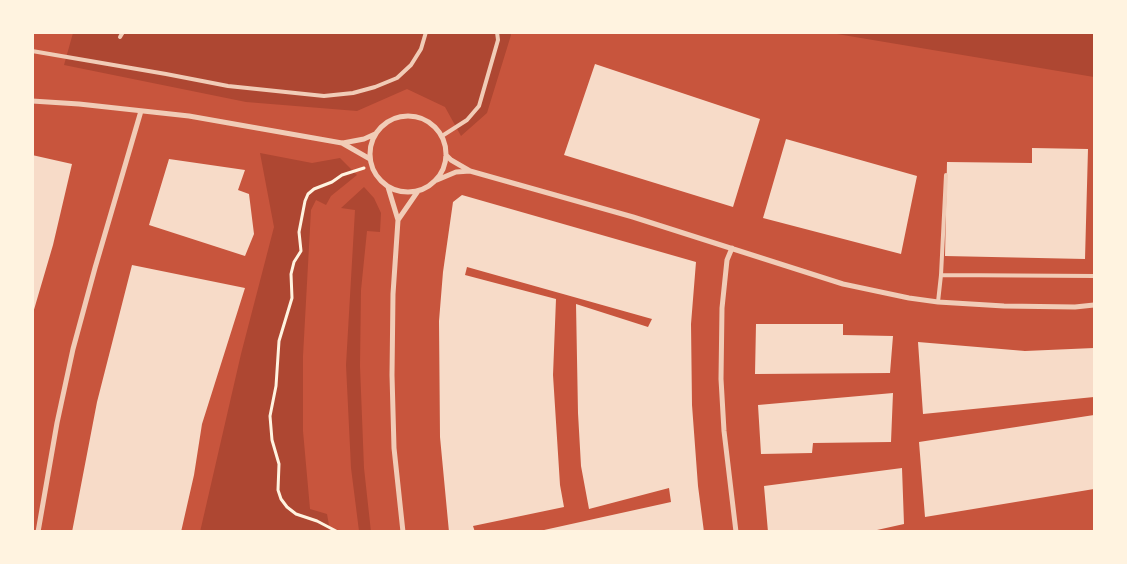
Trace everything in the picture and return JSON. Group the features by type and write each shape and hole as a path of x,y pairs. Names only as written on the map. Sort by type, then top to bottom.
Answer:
{"street":[{"path":"32,100 189,116 342,143 370,159"},
{"path":"38,532 57,423 73,349 141,111"},
{"path":"418,191 397,191 388,187 374,172 370,151 375,134 390,120 402,116 414,116 425,119 435,126 442,136 446,155 441,173 434,181"},
{"path":"342,143 364,139 375,134"},
{"path":"446,155 470,170 582,201 843,284 938,302 1004,306 1075,307 1094,305"},
{"path":"398,220 418,191 434,181 456,172 470,170"},
{"path":"388,187 398,220 393,294 392,375 394,448 403,532"},
{"path":"732,248 727,260 722,308 721,379 724,432 736,532"}],"lane":[{"path":"120,37 123,32"},
{"path":"32,51 228,86 324,96 360,91 397,78 411,65 421,48 426,32"},
{"path":"442,136 467,120 479,106 498,40 497,32"},
{"path":"938,302 946,175"},
{"path":"941,275 1094,276"}],"path":[{"path":"336,531 317,521 296,514 280,499 278,490 279,464 272,440 270,416 276,386 279,342 292,298 291,274 294,262 301,250 299,232 308,194 342,175 372,165"}],"shaded area":[{"path":"510,32 511,35 487,113 461,136 445,107 407,89 357,111 246,102 64,65 73,33"},
{"path":"831,33 1094,33 1094,77"},
{"path":"260,153 312,163 340,158 357,175 331,196 326,205 316,200 311,210 303,356 303,431 310,509 327,514 330,531 200,532 241,354 274,227"},
{"path":"364,187 374,198 381,213 380,232 367,231 361,290 360,366 364,468 371,532 359,531 351,468 346,365 355,210 341,208"}],"building":[{"path":"595,64 760,119 733,207 564,155"},
{"path":"786,139 917,176 901,254 763,218"},
{"path":"1032,148 1088,149 1085,259 945,256 947,162 1032,163"},
{"path":"32,155 72,164 53,245 33,313"},
{"path":"169,159 245,170 238,190 249,194 254,234 245,256 149,225"},
{"path":"462,195 696,262 691,324 692,405 698,486 704,532 535,532 671,502 669,488 589,509 581,466 576,304 648,327 652,319 467,267 465,275 556,299 553,375 560,485 564,507 473,526 475,532 449,532 440,437 439,321 443,272 453,202"},
{"path":"132,265 245,288 202,424 194,475 181,532 72,532 97,402"},
{"path":"756,324 843,324 843,335 893,336 890,373 755,374"},
{"path":"918,342 1025,351 1094,348 1094,397 923,414"},
{"path":"893,393 891,442 813,443 812,453 761,454 758,405"},
{"path":"1094,415 1094,489 925,517 919,442"},
{"path":"902,468 904,524 868,532 768,532 764,486"}]}
